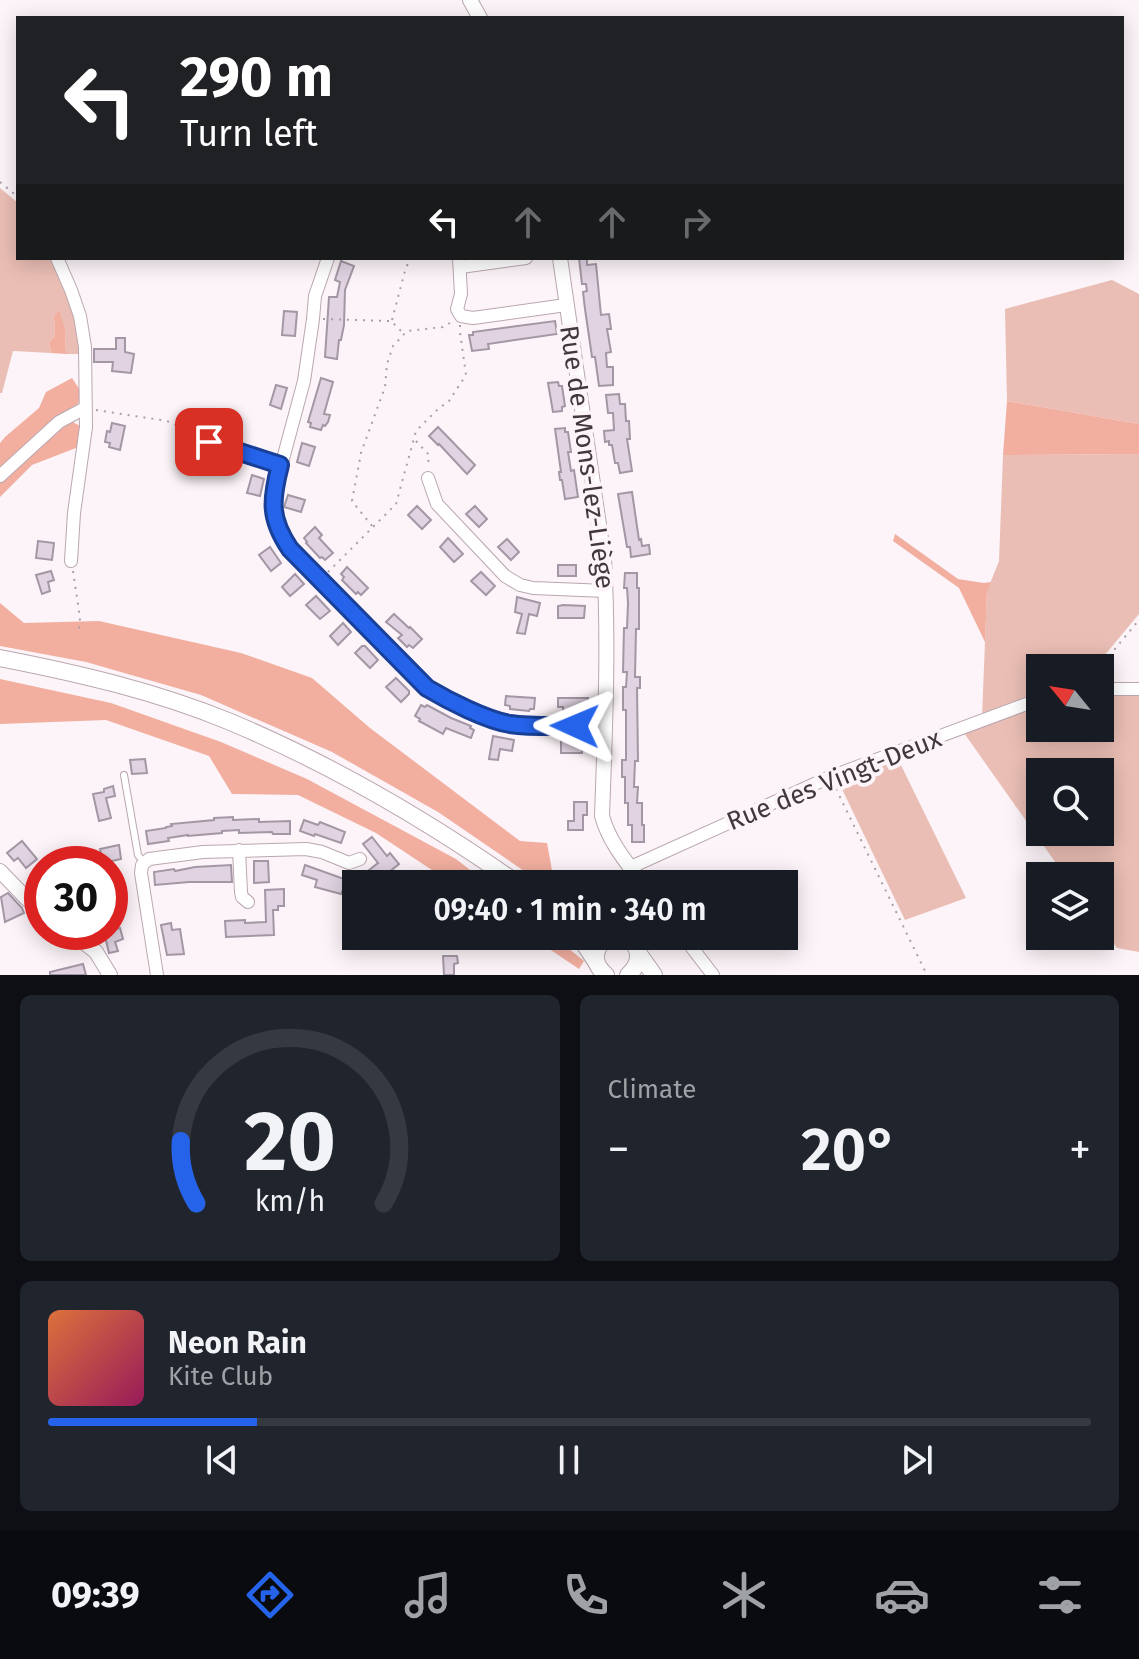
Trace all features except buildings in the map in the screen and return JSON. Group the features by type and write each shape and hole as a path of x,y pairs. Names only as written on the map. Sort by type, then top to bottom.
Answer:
{"main road":[{"path":"0,658 156,696 226,721 383,796 498,870"},
{"path":"588,950 602,971"},
{"path":"597,950 595,956 602,971"},
{"path":"628,975 637,966 634,950"},
{"path":"636,950 654,975"}],"street":[{"path":"58,260 80,316 85,347 85,440 74,513 71,561"},
{"path":"327,260 315,296 304,381 273,496 273,514 280,533 290,549 427,688 509,724 605,726"},
{"path":"493,260 460,262 461,294 457,309 461,316 473,318 566,305"},
{"name":"Rue de Mons-lez-Liège","path":"560,260 600,530 606,591 602,816 611,839 633,870"},
{"path":"0,476 59,422 85,408"},
{"path":"209,442 280,465"},
{"path":"428,478 437,504 505,576 533,588 606,591"},
{"path":"1114,689 1139,689"},
{"name":"Rue des Vingt-Deux","path":"631,867 830,777 1026,704"},
{"path":"157,975 142,877 144,863 153,857 239,850 306,849 349,863 360,859"},
{"path":"239,850 241,892 248,902"},
{"path":"0,871 24,896"},
{"path":"94,950 110,975"},
{"path":"694,950 713,975"}],"lane":[{"path":"124,775 138,855 144,863"}],"path":[{"path":"0,182 16,195"},
{"path":"391,321 409,260"},
{"path":"373,527 352,501 361,453 385,387 387,364 393,346 407,331 443,327 461,316"},
{"path":"321,579 396,504 416,431 449,401 466,375 461,316"},
{"path":"313,319 391,321 404,334"},
{"path":"85,408 167,421 203,436 209,442"},
{"path":"414,439 429,455 428,478"},
{"path":"71,561 79,629"},
{"path":"1111,654 1139,620"},
{"path":"830,777 927,975"}],"shaded area":[{"path":"0,188 16,201 16,260 55,260 71,301 81,354 66,354 65,329 54,317 55,336 49,342 51,353 13,351 0,393"},
{"path":"1112,280 1139,294 1139,424 1007,401 1005,309"},
{"path":"59,310 65,329 66,354 51,353 49,342 55,336 54,317"},
{"path":"72,378 82,393 68,415 71,421 82,427 81,446 32,465 0,497 0,443 39,408 46,392"},
{"path":"1007,401 1139,424 1139,454 1003,455"},
{"path":"1139,454 1139,614 1106,654 1026,654 1026,701 982,717 987,591 999,561 1003,455"},
{"path":"895,534 958,579 991,582 987,592 985,642 959,588 893,541"},
{"path":"0,603 24,623 99,621 241,653 312,678 370,728 520,841 547,843 552,870 523,870 438,812 332,752 201,695 86,662 0,646"},
{"path":"0,679 111,703 221,742 307,779 456,859 470,870 432,870 376,833 298,795 232,794 209,756 106,720 0,724"},
{"path":"1139,692 1139,952 1117,948 1114,944 1114,862 1055,862 1044,846 1114,846 1114,758 1026,758 1026,821 964,733 1026,709 1026,742 1114,742 1114,693"},
{"path":"897,757 966,898 905,920 839,779"},
{"path":"551,950 570,950 584,961 579,969"}],"route":[{"path":"209,442 280,465 273,496 273,514 290,549 427,688 509,724 575,726"}]}
